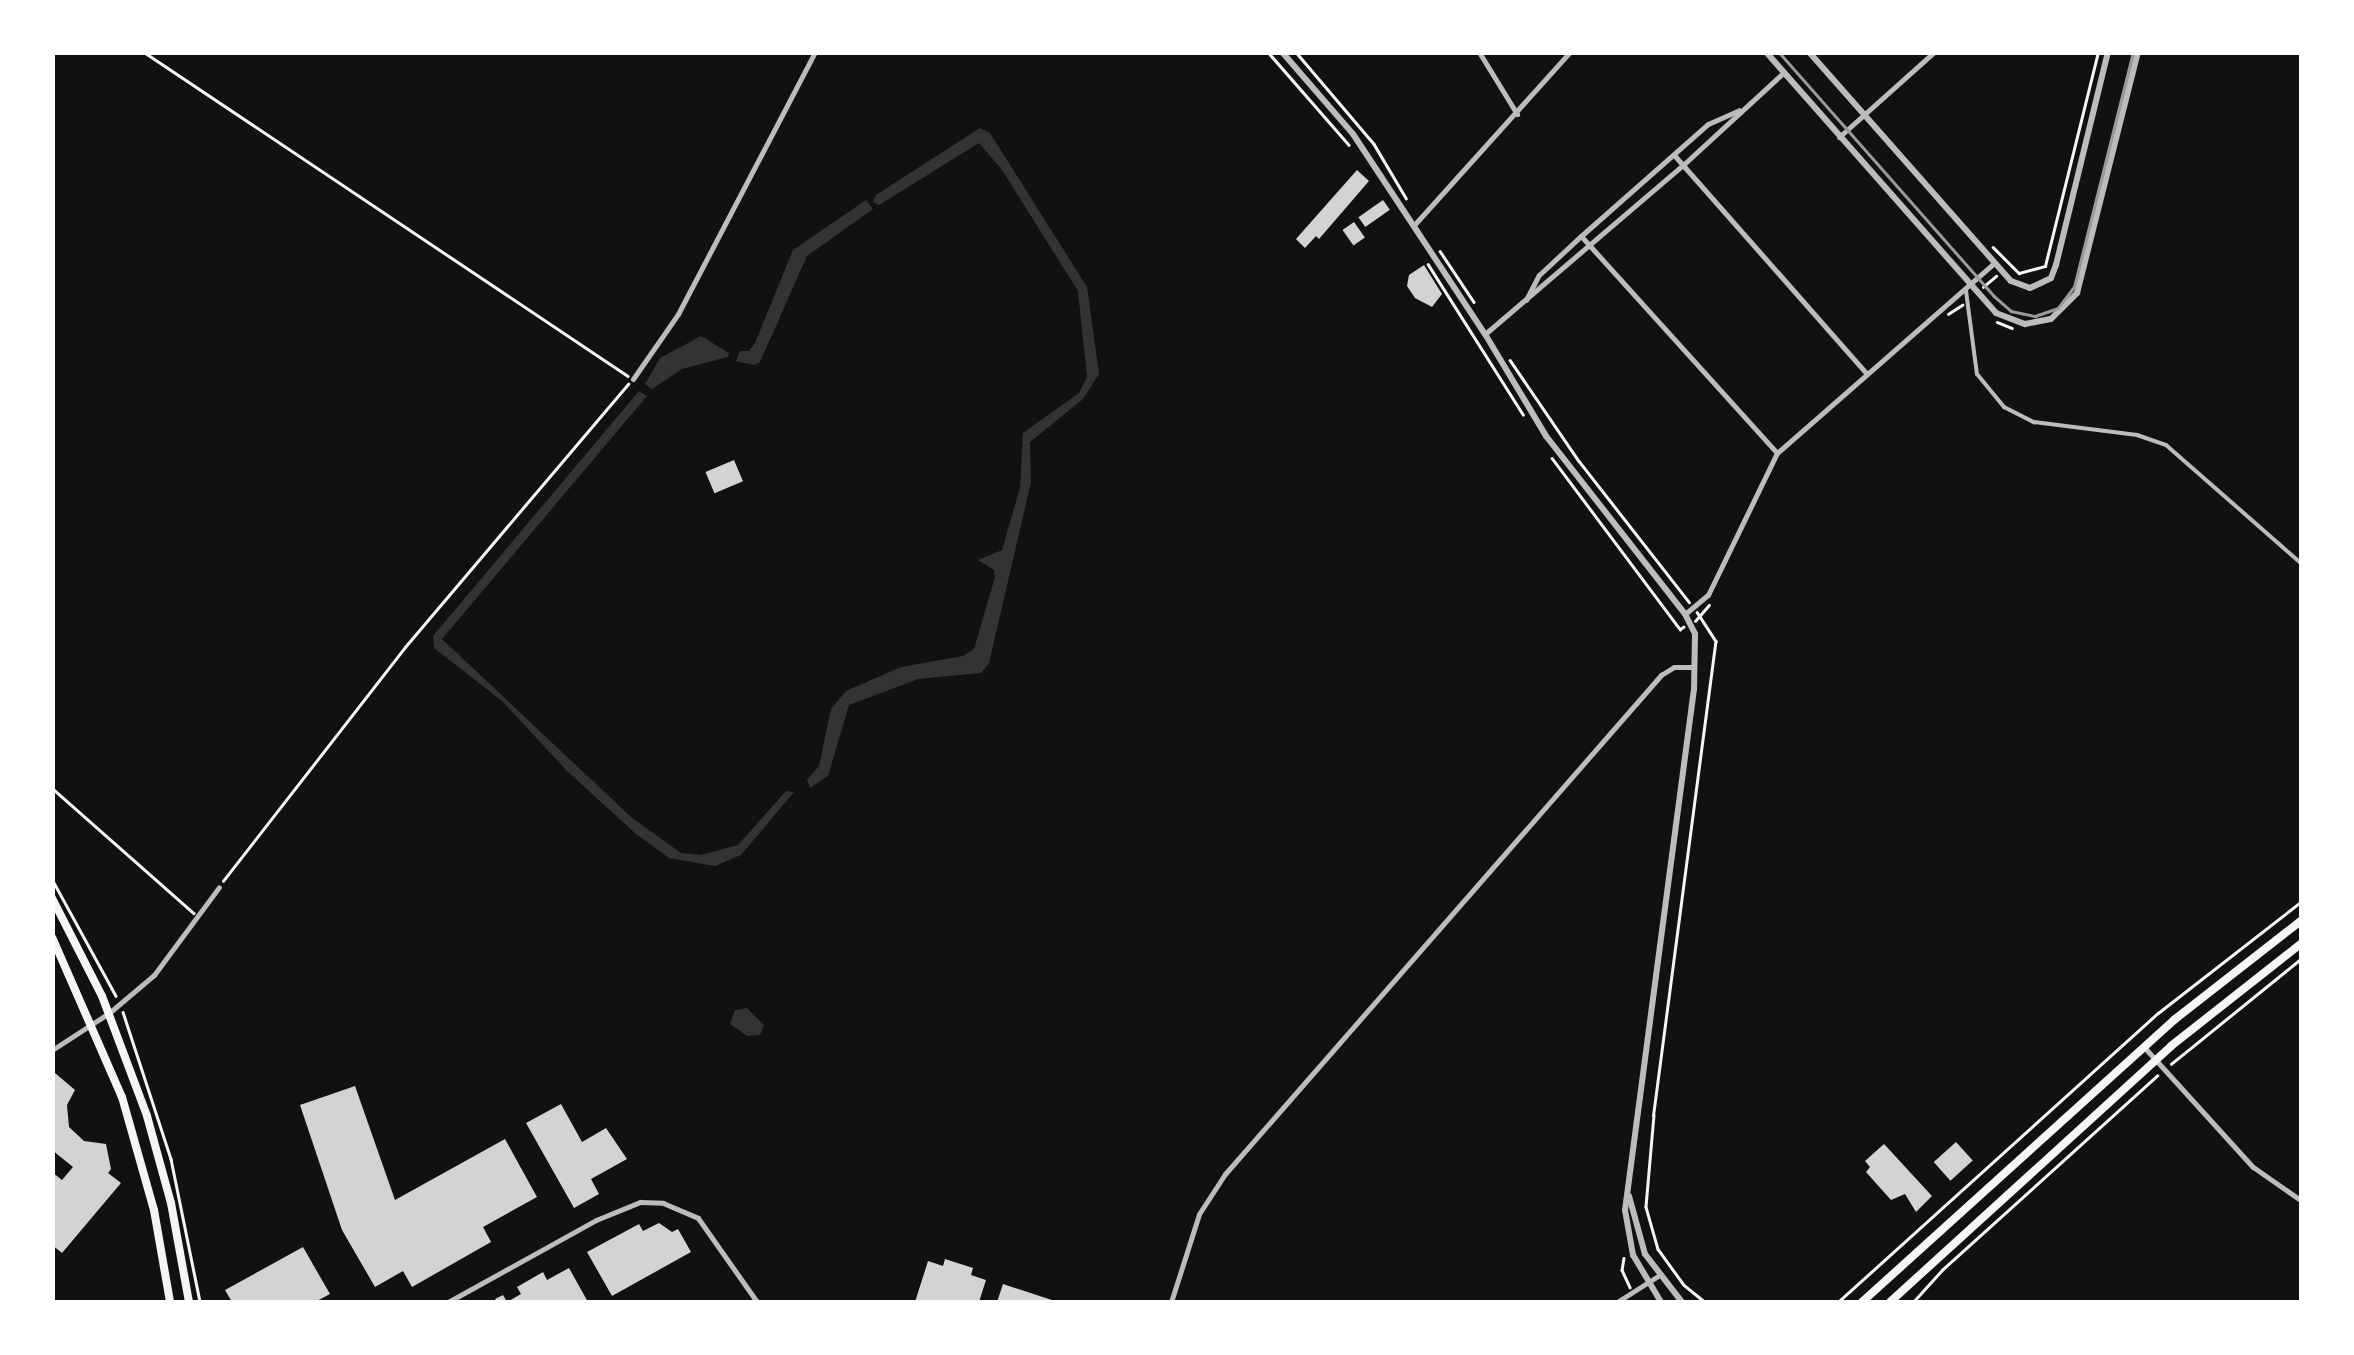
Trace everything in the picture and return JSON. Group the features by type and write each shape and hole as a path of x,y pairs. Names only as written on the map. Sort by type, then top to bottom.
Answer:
{"main road":[{"path":"52,898 109,1012 158,1146 189,1302"},
{"path":"1862,1302 2143,1047 2302,920"},
{"path":"52,937 93,1023 140,1156 170,1302"},
{"path":"1890,1302 2156,1060 2302,943"}],"street":[{"path":"633,379 678,314 816,52"},
{"path":"1282,52 1353,134 1417,222 1546,436 1685,614 1696,642 1697,668 1628,1190 1628,1234 1646,1284 1661,1302"},
{"path":"1479,52 1517,114"},
{"path":"1417,222 1570,52"},
{"path":"1766,52 1967,288 2006,320 2032,323 2062,312 2077,292 2138,52"},
{"path":"1809,52 2001,272 2011,282 2036,287 2054,273 2108,52"},
{"path":"1839,137 1934,52"},
{"path":"1486,334 1683,166 1783,73"},
{"path":"1525,303 1539,275 1581,236 1708,124 1746,107"},
{"path":"1673,155 1867,374"},
{"path":"1581,236 1776,454"},
{"path":"1685,614 1708,595 1776,454 1994,263"},
{"path":"1967,288 1978,374 2004,407 2034,422 2137,435 2166,446 2302,564"},
{"path":"1171,1302 1199,1214 1216,1184 1661,675 1674,667 1697,668"},
{"path":"52,1050 119,1005 154,975 219,887"},
{"path":"2143,1047 2253,1167 2302,1202"},
{"path":"1628,1190 1640,1241 1658,1276 1682,1302"},
{"path":"448,1302 596,1220 640,1202 664,1203 698,1218 757,1302"},
{"path":"1616,1302 1658,1276"}],"path":[{"path":"144,52 633,379 405,647 270,816 219,887"},
{"path":"1268,52 1359,156"},
{"path":"1296,52 1374,144 1417,222"},
{"path":"1988,241 2020,273 2045,266 2098,52"},
{"path":"1437,248 1476,307"},
{"path":"1426,260 1527,421"},
{"path":"1976,293 2009,264"},
{"path":"1946,316 1967,301"},
{"path":"1988,313 2001,327 2021,329"},
{"path":"1507,357 1590,476 1716,641 1654,1116 1646,1207 1658,1249 1684,1284 1705,1302"},
{"path":"1545,448 1680,628"},
{"path":"1701,617 1714,596"},
{"path":"52,788 198,917"},
{"path":"52,878 119,1005"},
{"path":"1838,1302 2186,990 2302,900"},
{"path":"1913,1302 1942,1270 2182,1052 2302,958"},
{"path":"1629,1256 1622,1266 1633,1291"}],"shaded area":[{"path":"980,128 990,133 1087,287 1099,374 1083,399 1030,442 1031,482 989,663 981,673 918,679 849,705 828,776 810,788 807,780 819,766 831,709 846,691 901,667 963,656 974,649 995,577 994,570 978,560 1002,550 1020,488 1023,433 1079,393 1087,377 1078,291 1002,170 979,143 879,205 873,202 876,195"},
{"path":"866,200 873,209 807,256 760,362 754,365 736,361 740,351 749,351 755,343 793,250"},
{"path":"701,336 729,353 728,357 682,369 652,389 645,384 660,358"},
{"path":"639,391 647,396 442,639 631,817 681,853 701,855 738,845 786,791 794,792 741,855 715,866 669,858 636,834 567,771 502,701 434,648 433,636"},
{"path":"747,1008 764,1025 760,1035 747,1036 730,1024 735,1010"}],"building":[{"path":"1357,170 1369,181 1319,239 1316,236 1305,248 1296,239"},
{"path":"1383,200 1390,210 1365,227 1358,217"},
{"path":"1354,222 1365,238 1353,246 1343,230"},
{"path":"1424,265 1442,294 1432,307 1415,298 1407,286 1409,275"},
{"path":"734,460 743,481 714,493 705,472"},
{"path":"55,1073 75,1090 67,1105 69,1127 84,1141 106,1144 111,1169 108,1173 121,1183 62,1253 52,1245 52,1172 62,1180 73,1167 52,1150"},
{"path":"355,1086 395,1200 505,1139 537,1197 483,1227 491,1242 412,1287 403,1271 375,1287 342,1230 300,1105"},
{"path":"561,1104 582,1142 606,1128 627,1159 591,1179 599,1194 574,1208 526,1123"},
{"path":"1956,1142 1973,1161 1950,1181 1934,1162"},
{"path":"1884,1144 1932,1196 1916,1212 1905,1194 1891,1200 1866,1172 1870,1167 1865,1161"},
{"path":"659,1223 672,1232 678,1229 691,1252 612,1296 587,1252 639,1224 643,1231"},
{"path":"303,1247 330,1294 315,1302 232,1302 225,1290"},
{"path":"945,1259 973,1268 971,1275 986,1280 979,1302 915,1302 928,1261 943,1266"},
{"path":"569,1268 588,1302 507,1302 521,1294 517,1287 543,1272 547,1280"},
{"path":"1003,1284 1058,1302 997,1302"}],"tram line":[{"path":"1779,52 1994,296 2011,311 2035,316 2058,308 2074,287 2133,52"}]}
